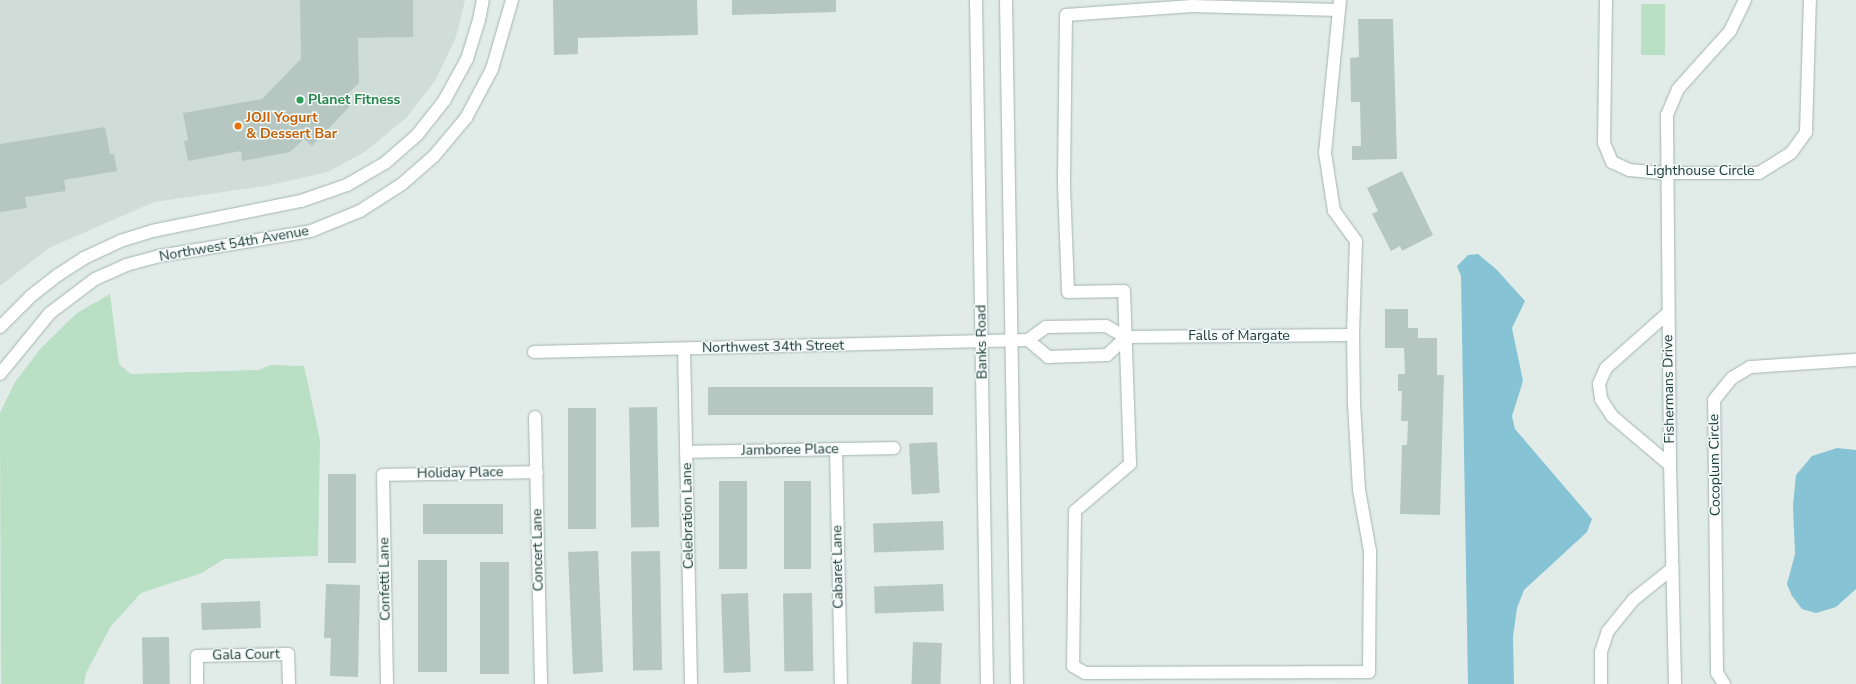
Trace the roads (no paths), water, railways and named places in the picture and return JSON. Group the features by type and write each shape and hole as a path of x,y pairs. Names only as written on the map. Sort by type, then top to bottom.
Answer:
{"street":[{"name":"Northwest 54th Avenue","path":"0,327 30,296 58,275 84,258 120,241 152,231 301,201 347,185 385,163 417,135 444,101 467,59 480,20 483,0"},
{"name":"Northwest 54th Avenue","path":"0,374 50,313 95,279 126,265 159,256 311,231 360,211 402,184 434,156 466,118 492,69 507,23 512,0"},
{"name":"Banks Road","path":"976,0 987,684"},
{"path":"1006,0 1017,684"},
{"name":"Lighthouse Circle","path":"1606,0 1604,143 1612,162 1623,168 1666,173 1759,173 1791,153 1806,132 1810,0"},
{"name":"Fishermans Drive","path":"1675,684 1670,465 1666,173 1667,115 1678,89 1730,31 1744,0"},
{"path":"1339,5 1325,153 1334,211 1356,241 1353,335 1359,490 1370,551 1369,672 1085,672 1072,666 1075,510 1130,464 1124,291 1068,292 1064,186 1066,15 1192,6 1339,5"},
{"name":"Fishermans Drive","path":"1668,313 1606,368 1599,384 1601,399 1612,416 1670,465"},
{"name":"Falls of Margate","path":"1028,340 1046,327 1106,326 1126,337 1353,335"},
{"path":"1012,340 1028,340 1048,357 1107,355 1126,337"},
{"name":"Northwest 34th Street","path":"534,352 1012,340"},
{"name":"Celebration Lane","path":"684,349 691,684"},
{"name":"Cocoplum Circle","path":"1724,684 1717,673 1714,400 1732,378 1750,367 1856,360"},
{"name":"Concert Lane","path":"535,417 541,684"},
{"name":"Jamboree Place","path":"686,452 894,448"},
{"name":"Cabaret Lane","path":"836,449 841,684"},
{"name":"Holiday Place","path":"383,475 537,472"},
{"name":"Confetti Lane","path":"383,475 387,684"},
{"path":"1601,684 1601,652 1608,631 1633,600 1673,568"},
{"name":"Gala Court","path":"197,684 197,656 288,654 289,684"}],"water":[{"path":"1478,254 1497,270 1525,301 1512,328 1523,381 1512,416 1515,429 1592,519 1587,532 1524,590 1517,608 1513,637 1514,684 1468,684 1461,276 1457,266 1468,255"},
{"path":"1837,448 1856,450 1856,589 1836,607 1816,613 1802,609 1792,596 1787,584 1795,554 1793,505 1796,475 1812,456"}],"place":[{"name":"Planet Fitness","path":"300,100"},
{"name":"JOJI Yogurt & Dessert Bar","path":"238,126"}]}
